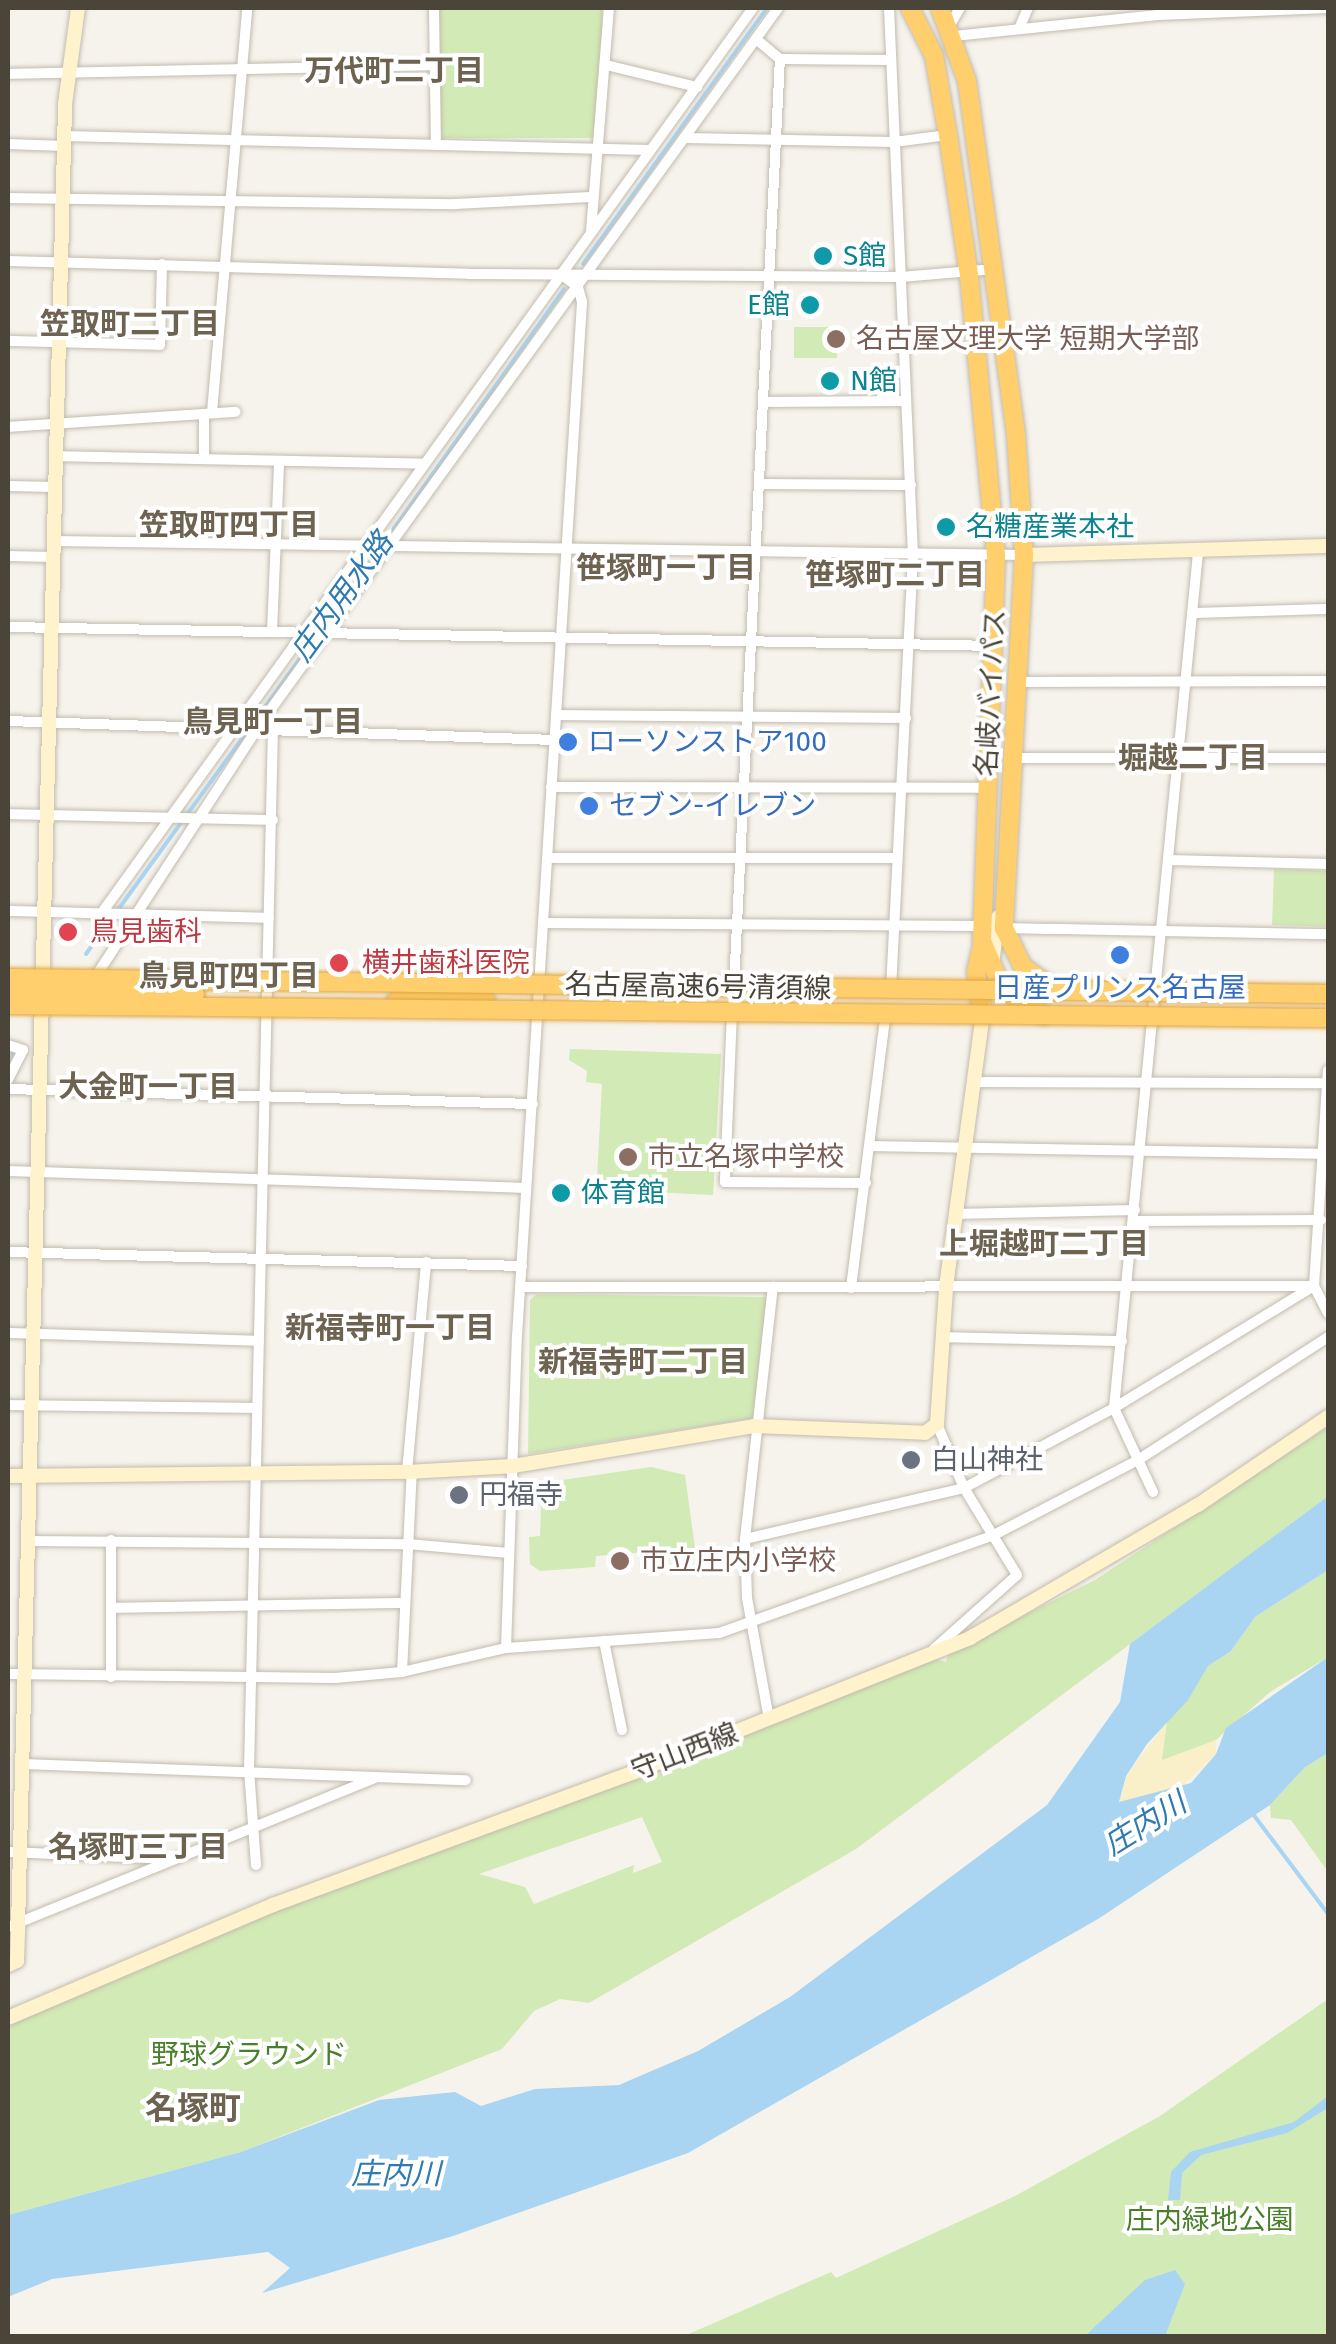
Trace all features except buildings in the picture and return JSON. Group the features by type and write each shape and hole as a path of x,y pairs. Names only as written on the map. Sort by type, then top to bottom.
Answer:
{"highway":[{"name":"名岐バイパス","path":"910,8 934,56 948,135 969,274 996,557 982,934 986,991"},
{"name":"名岐バイパス","path":"940,8 952,31 995,269 1024,556 1004,928"},
{"path":"1004,928 1023,967 1056,990"},
{"name":"名古屋高速6号清須線","path":"8,979 1328,992"},
{"path":"8,992 259,995 549,984"},
{"path":"954,988 1328,992"},
{"path":"986,991 1020,1005 1065,1016"},
{"path":"196,1014 486,1000 804,998 1150,1020 1328,1020"},
{"name":"名古屋高速6号清須線","path":"8,1008 1328,1020"}],"street":[{"path":"8,1965 17,1961 13,1927 14,1852 21,1764 15,1675 30,1476 64,141 78,8"},
{"path":"204,459 247,8"},
{"path":"434,8 436,143"},
{"path":"591,232 594,144 610,8"},
{"path":"101,914 166,816 753,8"},
{"path":"94,979 258,727 778,8"},
{"path":"889,8 914,555 891,987"},
{"path":"960,8 952,31 1019,29 1157,11 1328,8"},
{"path":"1019,29 1028,8"},
{"path":"756,39 780,59 890,60"},
{"path":"734,986 780,59"},
{"path":"606,64 697,87"},
{"path":"8,74 436,65"},
{"path":"685,138 894,142 948,135"},
{"path":"8,144 594,144 650,150"},
{"path":"8,198 230,204 590,197"},
{"path":"8,261 562,274 901,277 995,269"},
{"path":"8,341 160,346 162,264"},
{"path":"562,274 578,287"},
{"path":"506,1648 526,1188 538,1015 549,984 544,923 546,858 578,287"},
{"path":"763,402 906,401"},
{"path":"8,426 236,412"},
{"path":"56,456 424,464"},
{"path":"272,632 279,462"},
{"path":"760,484 911,484"},
{"path":"8,486 55,488"},
{"path":"8,556 54,549 277,546 996,557 1328,546"},
{"path":"1152,1492 1114,1408 1148,1083 1152,990 1198,552"},
{"path":"1192,612 1328,609"},
{"path":"8,626 560,641 994,646"},
{"path":"1020,682 1328,681"},
{"path":"556,715 906,718"},
{"path":"8,720 554,740"},
{"path":"256,1865 250,1832 249,1770 274,728"},
{"path":"1011,758 1328,758"},
{"path":"552,787 986,788"},
{"path":"8,814 273,820"},
{"path":"925,1656 1017,1575 964,1488 936,1424 954,1214 1006,857"},
{"path":"546,858 897,858"},
{"path":"1168,860 1328,864"},
{"path":"8,911 269,918"},
{"path":"544,923 894,928 982,934"},
{"path":"1004,928 1328,934"},
{"path":"8,979 954,988"},
{"path":"267,1010 538,1015 952,1012 986,991 1065,1016"},
{"path":"8,1008 196,1014"},
{"path":"732,1012 725,1182 866,1183"},
{"path":"851,1288 886,1012"},
{"path":"8,1046 23,1050 8,1080"},
{"path":"1328,1070 1314,1286 1328,1314"},
{"path":"974,1082 1328,1083"},
{"path":"8,1089 534,1104"},
{"path":"872,1146 964,1152 1325,1154"},
{"path":"8,1171 526,1188"},
{"path":"954,1214 1320,1220"},
{"path":"8,1252 522,1266"},
{"path":"402,1672 410,1471 426,1262"},
{"path":"521,1287 1314,1286"},
{"path":"746,1540 964,1488 1114,1408 1314,1286"},
{"path":"769,1719 750,1622 746,1540 754,1426 773,1287"},
{"path":"8,1333 259,1341"},
{"path":"942,1337 1122,1341"},
{"path":"15,1675 252,1678 402,1672 506,1648 719,1633 994,1535 1138,1460 1328,1337"},
{"path":"8,1404 257,1408"},
{"name":"守山西線","path":"8,2018 272,1904 769,1719 925,1656 1065,1587 1328,1417"},
{"path":"8,1476 258,1475 512,1466 754,1426 910,1436 936,1424"},
{"path":"111,1540 111,1678"},
{"path":"27,1541 408,1544 510,1553"},
{"path":"112,1608 405,1603"},
{"path":"604,1641 622,1730"},
{"path":"21,1764 466,1780"},
{"path":"13,1927 380,1776"},
{"path":"14,1852 177,1860"}],"green space":[{"path":"439,8 602,8 602,138 439,138"},
{"path":"794,327 837,327 837,358 794,358"},
{"path":"1274,869 1328,871 1326,927 1272,925"},
{"path":"570,1049 721,1054 713,1195 612,1190 597,1178 602,1084 586,1082 587,1071 569,1060"},
{"path":"537,1294 769,1297 754,1418 528,1454 530,1300"},
{"name":"野球グラウンド","path":"1328,1427 1328,1496 856,1849 589,2003 560,1999 534,2011 502,2049 241,2152 8,2215 8,2018 226,1924 925,1656 946,1662 948,1653 1095,1580","holes":["642,1817 662,1862 633,1873 634,1865 534,1904 525,1887 479,1874"]},
{"path":"651,1467 685,1475 695,1548 596,1556 595,1567 540,1571 530,1564 529,1537 540,1536 542,1483"},
{"path":"1328,1570 1328,1657 1270,1692 1216,1740 1161,1761 1167,1721 1208,1666 1231,1651 1255,1617"},
{"path":"1328,1753 1328,1872 1291,1820 1271,1818 1270,1805 1305,1767"},
{"name":"庄内緑地公園","path":"1328,1999 1328,2336 684,2336 831,2272 836,2278 1015,2196 1160,2116"}],"sand":[{"path":"1167,1721 1162,1760 1216,1740 1216,1754 1179,1789 1119,1803 1126,1776"}],"water":[{"name":"庄内川","path":"1328,1496 1328,1570 1255,1617 1231,1651 1208,1666 1188,1700 1147,1744 1126,1776 1119,1802 1191,1783 1216,1754 1226,1728 1328,1657 1328,1753 1305,1767 1270,1805 1098,1919 688,2153 453,2236 262,2293 290,2268 268,2252 52,2279 8,2297 8,2215 241,2152 379,2100 455,2092 481,2106 535,2089 619,2085 698,2051 790,1997 1047,1805 1120,1702 1130,1644"},
{"path":"1328,2096 1328,2108 1287,2133 1201,2155 1182,2173 1180,2200 1168,2200 1171,2172 1190,2152 1294,2122"},
{"path":"1175,2270 1185,2284 1165,2336 1085,2336 1145,2280"}],"waterway":[{"name":"庄内用水路","path":"583,264 767,8"},
{"name":"庄内用水路","path":"385,541 564,289"},
{"name":"庄内用水路","path":"86,954 379,549"},
{"name":"庄内用水路","path":"8,1062 13,1052"},
{"path":"1253,1814 1328,1914"}],"place":[{"name":"S館","path":"823,256"},
{"name":"E館","path":"810,305"},
{"name":"名古屋文理大学 短期大学部","path":"836,339"},
{"name":"N館","path":"830,381"},
{"name":"名糖産業本社","path":"946,527"},
{"name":"ローソンストア100","path":"568,742"},
{"name":"セブン-イレブン","path":"589,806"},
{"name":"鳥見歯科","path":"68,932"},
{"name":"日産プリンス名古屋","path":"1120,955"},
{"name":"横井歯科医院","path":"339,963"},
{"name":"市立名塚中学校","path":"628,1157"},
{"name":"体育館","path":"561,1193"},
{"name":"白山神社","path":"911,1460"},
{"name":"円福寺","path":"459,1495"},
{"name":"市立庄内小学校","path":"620,1561"}],"district":[{"name":"万代町二丁目","path":"394,71"},
{"name":"笠取町二丁目","path":"130,324"},
{"name":"笠取町四丁目","path":"229,525"},
{"name":"笹塚町一丁目","path":"666,568"},
{"name":"笹塚町二丁目","path":"895,575"},
{"name":"鳥見町一丁目","path":"273,722"},
{"name":"堀越二丁目","path":"1193,758"},
{"name":"鳥見町四丁目","path":"229,976"},
{"name":"大金町一丁目","path":"148,1087"},
{"name":"上堀越町二丁目","path":"1044,1244"},
{"name":"新福寺町一丁目","path":"390,1328"},
{"name":"新福寺町二丁目","path":"643,1362"},
{"name":"名塚町三丁目","path":"138,1847"},
{"name":"名塚町","path":"193,2108"}]}
